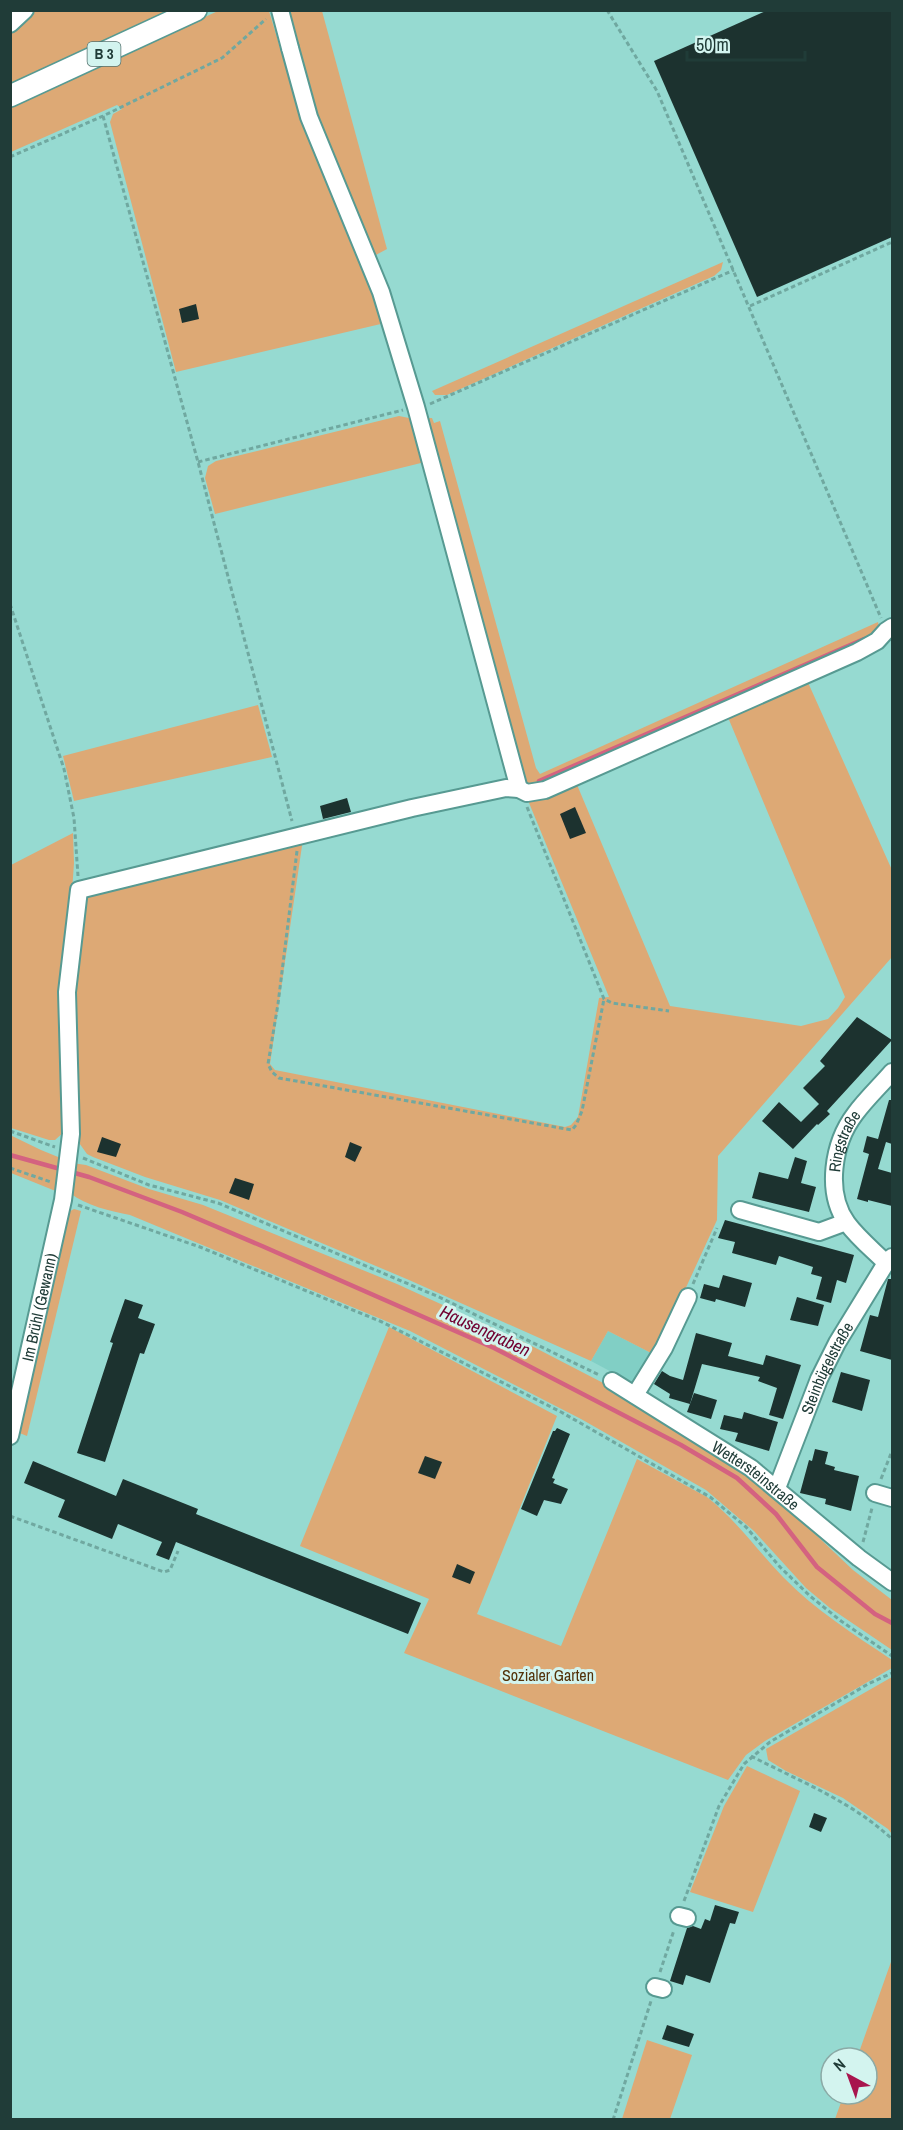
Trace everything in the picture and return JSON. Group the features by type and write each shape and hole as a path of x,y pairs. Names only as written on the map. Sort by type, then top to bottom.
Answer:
{"main road":[{"name":"B 3","path":"10,96 196,10"}],"street":[{"path":"10,24 25,10"},
{"path":"273,14 290,48 309,117 381,292 416,406 519,789"},
{"path":"79,890 412,808 506,788 519,789 527,793 545,789 857,652 877,641 889,629"},
{"name":"Im Brühl (Gewann)","path":"10,1436 66,1176 71,1134 66,992 79,890"},
{"name":"Ringstraße","path":"889,1260 846,1222 836,1199 834,1175 838,1148 844,1131 855,1114 892,1072"},
{"path":"740,1210 819,1232 846,1222"},
{"name":"Steinbügelstraße","path":"777,1488 819,1379 837,1343 889,1260"},
{"path":"635,1395 664,1348 688,1297"},
{"name":"Wettersteinstraße","path":"612,1381 751,1468 859,1558 892,1582"},
{"path":"875,1493 892,1498"}],"path":[{"path":"607,10 657,91 889,629"},
{"path":"10,157 103,116 222,58 273,14"},
{"path":"103,116 298,837 278,1004 268,1064 279,1078 572,1130 582,1111 604,999 519,789"},
{"path":"750,306 892,243"},
{"path":"198,462 434,403 734,270"},
{"path":"10,604 71,797 79,890"},
{"path":"604,999 612,1003 669,1011"},
{"path":"10,1131 66,1176 200,1247 382,1322 561,1412 710,1497 746,1527 780,1567 810,1596 841,1621 892,1656"},
{"path":"10,1168 149,1185 218,1203 391,1276 612,1381"},
{"path":"688,1297 717,1228"},
{"path":"10,1516 164,1572 170,1570 178,1551"},
{"path":"613,2120 683,1917 705,1839 733,1780 751,1756 770,1742 892,1672"},
{"path":"751,1756 844,1803 871,1820 892,1839"}],"shaded area":[{"path":"608,1331 655,1355 636,1385 591,1361"}],"green space":[{"path":"11,10 175,11 11,86"},
{"path":"218,11 269,11 281,51 285,50 385,323 176,372 110,122 113,114 122,109 117,105 11,152 10,106"},
{"path":"289,11 322,11 387,249 374,256 313,104"},
{"path":"723,262 721,270 714,276 447,395 435,395 432,391"},
{"path":"399,416 414,419 425,462 215,514 205,478 208,466 216,461"},
{"path":"427,418 432,418 434,423 440,421 536,768 540,774 878,622 880,631 877,636 535,787 525,783"},
{"path":"806,678 892,870 892,957 718,1156 717,1220 655,1355 608,1331 591,1361 409,1280 220,1200 145,1177 93,1157 87,1154 77,1140 70,1006 82,904 90,895 303,839 270,1064 275,1070 565,1127 571,1125 578,1117 599,998 609,997 527,798 575,780 670,1006 801,1026 828,1019 845,997 727,715"},
{"path":"258,705 272,757 74,801 63,756"},
{"path":"73,833 74,863 67,964 65,1131 55,1140 49,1140 11,1128 11,865"},
{"path":"10,1135 63,1159 58,1192 11,1173"},
{"path":"72,1163 86,1165 149,1189 203,1205 397,1284 526,1343 638,1401 716,1451 777,1498 853,1570 892,1600 892,1650 830,1608 806,1588 754,1531 706,1490 581,1419 410,1331 130,1215 76,1198 70,1193"},
{"path":"74,1209 81,1211 27,1436 17,1432 63,1215"},
{"name":"Sozialer Garten","path":"389,1327 557,1416 477,1614 561,1646 637,1459 707,1497 727,1515 795,1589 836,1622 892,1660 892,1668 765,1741 746,1755 728,1780 404,1653 429,1599 300,1546"},
{"path":"892,1677 892,1834 843,1798 768,1760 766,1749"},
{"path":"747,1766 800,1791 753,1912 690,1892 724,1806"},
{"path":"892,1959 892,2119 835,2119 840,2106 879,2106 879,2046 861,2046"},
{"path":"647,2040 692,2055 670,2119 622,2119"}],"building":[{"path":"768,10 892,10 892,237 757,297 654,61"},
{"path":"196,304 199,319 182,323 179,309"},
{"path":"347,798 351,812 323,819 320,806"},
{"path":"575,807 586,833 570,839 560,814"},
{"path":"857,1017 892,1040 827,1111 830,1114 793,1149 762,1121 779,1102 801,1122 819,1104 803,1088 825,1066 820,1061"},
{"path":"889,1100 892,1100 892,1144 886,1142 878,1169 892,1173 892,1206 857,1199 869,1154 863,1152 867,1136 878,1139"},
{"path":"102,1137 121,1144 116,1157 97,1152"},
{"path":"350,1142 362,1147 355,1162 345,1157"},
{"path":"795,1157 807,1161 801,1183 816,1187 809,1212 752,1198 759,1172 788,1179"},
{"path":"235,1178 254,1184 249,1200 229,1193"},
{"path":"725,1220 854,1255 846,1283 837,1280 831,1303 816,1299 822,1277 811,1274 813,1267 779,1256 776,1265 732,1253 735,1242 718,1238"},
{"path":"723,1275 752,1283 745,1307 716,1299 715,1302 700,1298 704,1284 719,1288"},
{"path":"888,1279 892,1279 892,1360 860,1351 870,1315 878,1317"},
{"path":"797,1297 824,1305 818,1326 790,1320"},
{"path":"125,1299 143,1305 138,1318 155,1324 144,1354 140,1353 105,1462 77,1453"},
{"path":"696,1333 732,1343 728,1356 763,1365 766,1355 801,1365 783,1419 769,1415 777,1388 758,1381 760,1377 702,1364 690,1404 669,1398 670,1394 654,1384 662,1371 683,1380"},
{"path":"841,1372 870,1380 862,1411 832,1402"},
{"path":"694,1393 717,1400 711,1419 687,1412"},
{"path":"744,1412 778,1422 769,1451 735,1441 738,1433 720,1429 724,1415 742,1419"},
{"path":"557,1428 570,1434 552,1478 555,1479 553,1483 568,1489 561,1504 544,1500 537,1516 521,1509 553,1431"},
{"path":"815,1449 828,1452 825,1464 835,1467 834,1470 859,1476 851,1511 825,1504 826,1499 800,1493 809,1460 812,1461"},
{"path":"425,1456 442,1462 435,1479 418,1473"},
{"path":"33,1461 116,1496 123,1479 198,1509 196,1514 421,1603 408,1634 176,1542 169,1560 156,1555 162,1542 118,1524 112,1539 58,1517 65,1500 24,1483"},
{"path":"457,1564 475,1572 470,1584 452,1577"},
{"path":"814,1813 827,1818 821,1832 809,1827"},
{"path":"715,1905 739,1912 735,1924 730,1923 710,1983 686,1975 683,1985 670,1981 687,1928 693,1926 701,1929 705,1919 710,1921"},
{"path":"667,2025 694,2034 689,2047 662,2039"}],"waterway":[{"path":"539,781 864,639"},
{"name":"Hausengraben","path":"10,1155 89,1177 182,1212 262,1246 494,1348 681,1445 737,1478 776,1514 817,1567 875,1614 892,1623"}]}
